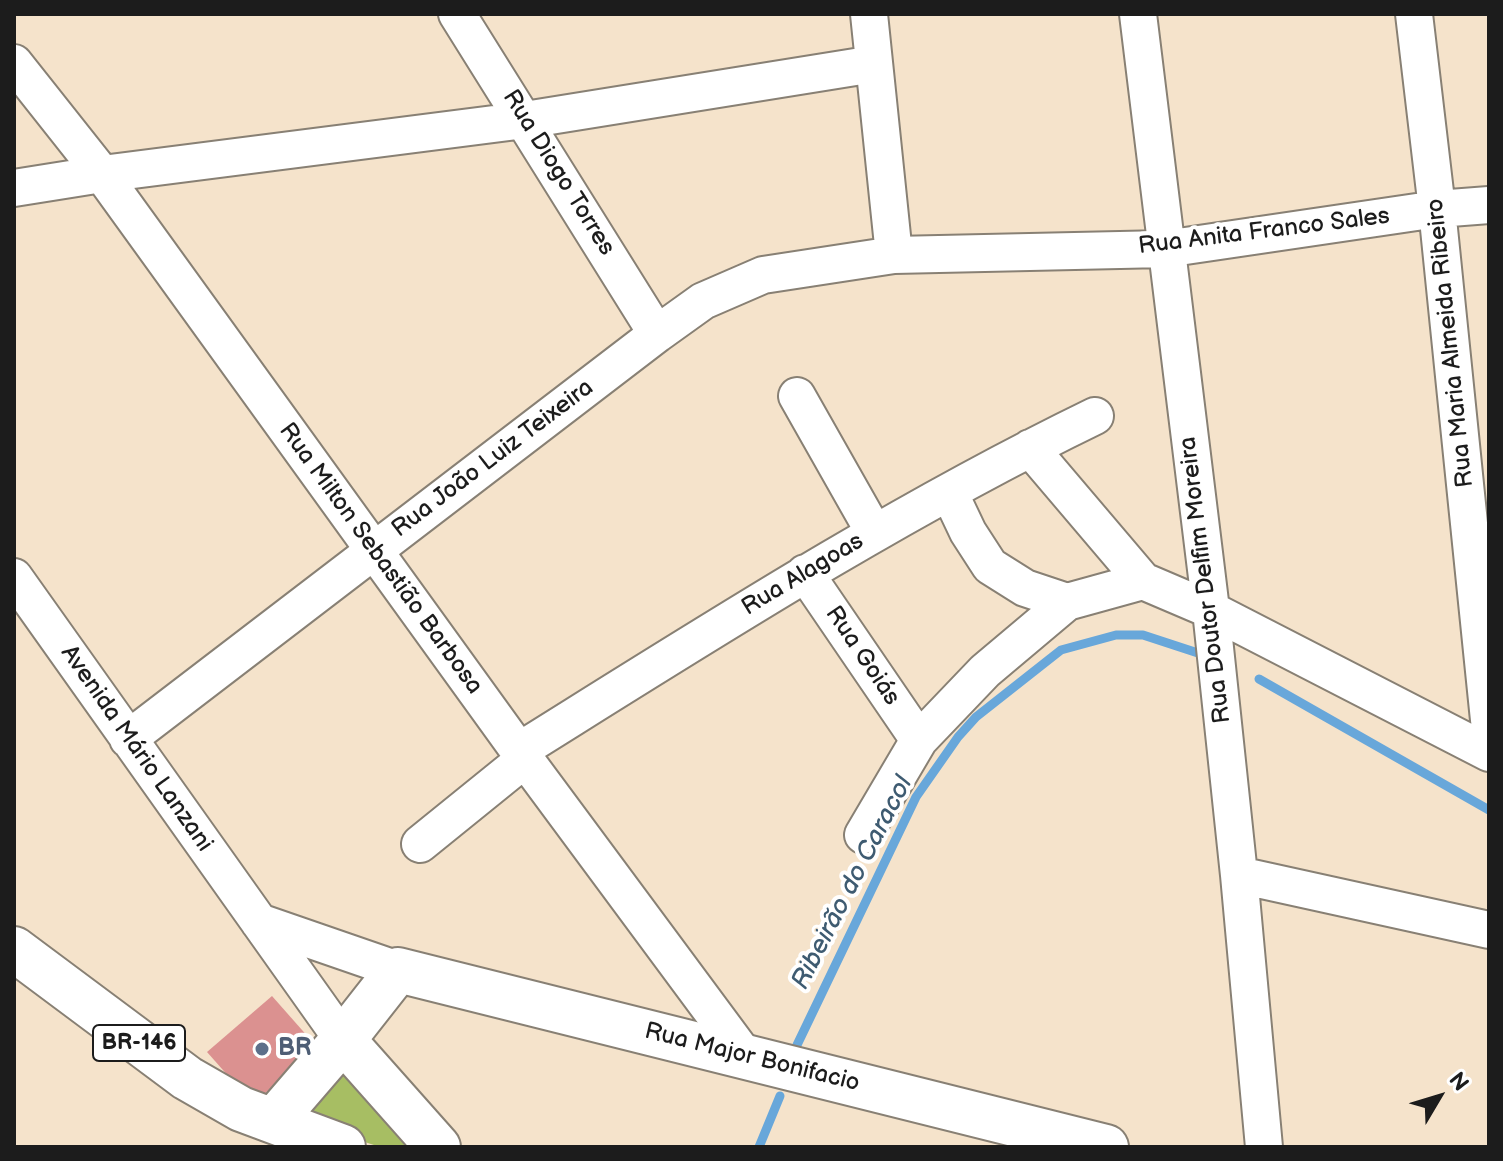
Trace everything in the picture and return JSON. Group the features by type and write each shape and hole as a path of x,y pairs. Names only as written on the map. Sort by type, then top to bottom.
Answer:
{"main road":[{"name":"BR-146","path":"14,949 187,1078 241,1109 343,1147"},
{"name":"Rua Major Bonifacio","path":"398,970 1106,1147"},
{"path":"274,1120 398,970"},
{"path":"343,1040 438,1147"}],"street":[{"name":"Rua Diogo Torres","path":"457,14 657,334"},
{"path":"869,14 894,255"},
{"name":"Rua Doutor Delfim Moreira","path":"1138,14 1211,610 1264,1147"},
{"name":"Rua Maria Almeida Ribeiro","path":"1414,14 1489,720"},
{"name":"Rua Milton Sebastião Barbosa","path":"14,63 102,174 522,755 745,1056"},
{"path":"14,188 525,120 874,64"},
{"name":"Rua Anita Franco Sales","path":"894,255 1165,249 1437,209 1489,205"},
{"name":"Rua João Luiz Teixeira","path":"128,739 703,301 763,275 894,255"},
{"path":"797,396 874,532"},
{"name":"Rua Alagoas","path":"420,844 522,755 805,573 874,532 1095,416"},
{"path":"1030,448 1143,581 1211,610 1489,753"},
{"path":"949,492 968,532 990,566 1025,588 1067,602"},
{"name":"Rua Goiás","path":"805,573 919,740"},
{"name":"Avenida Mário Lanzani","path":"14,577 343,1040"},
{"path":"863,835 919,740 985,671 1067,602 1143,581"},
{"path":"1239,875 1489,930"},
{"name":"Rua Major Bonifacio","path":"259,922 398,970"}],"green space":[{"path":"350,1065 422,1147 380,1147 295,1119"}],"building":[{"name":"BR","path":"272,996 317,1047 253,1104 207,1052"}],"waterway":[{"name":"Ribeirão do Caracol","path":"797,1045 916,797 976,717 1061,650 1116,635 1143,635 1201,654"},
{"name":"Ribeirão do Caracol","path":"1259,679 1489,810"},
{"name":"Ribeirão do Caracol","path":"759,1147 780,1096"}],"place":[{"name":"BR","path":"262,1049"}]}
